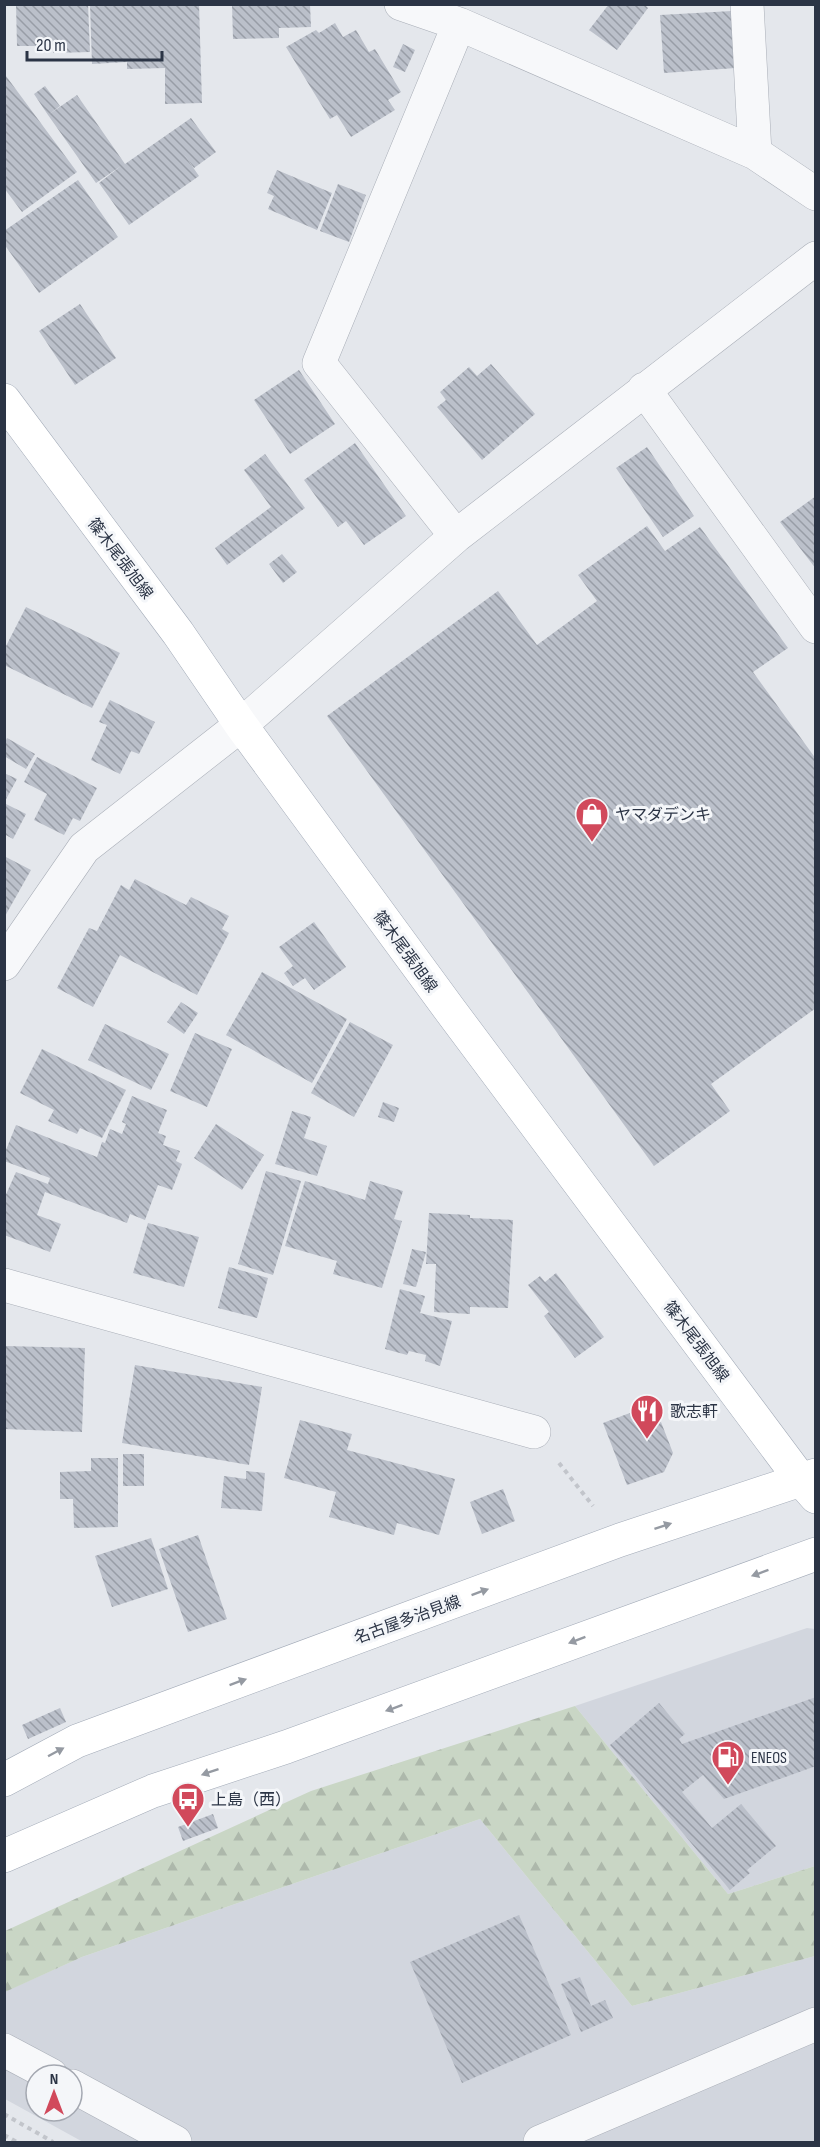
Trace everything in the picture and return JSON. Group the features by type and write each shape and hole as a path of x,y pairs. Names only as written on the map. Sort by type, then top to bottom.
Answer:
{"main road":[{"name":"篠木尾張旭線","path":"4,400 178,633 241,724 456,1020 811,1484"},
{"name":"名古屋多治見線","path":"4,1780 77,1741 620,1540 811,1484"},
{"path":"4,1856 153,1791 286,1747 816,1554"}],"street":[{"path":"401,4 459,24 755,153 816,194"},
{"path":"747,4 755,153"},
{"path":"456,536 319,363 459,24"},
{"path":"4,964 84,849 241,724 456,536 816,258"},
{"path":"644,389 816,627"},
{"path":"4,1285 534,1432"},
{"path":"540,2142 816,2024"},
{"path":"4,2050 28,2063"},
{"path":"84,2093 175,2142"}],"path":[{"path":"534,1432 620,1540"},
{"path":"4,2114 53,2142"},
{"path":"4,2135 17,2142"}],"shaded area":[{"name":"ENEOS","path":"807,1628 815,1629 815,1866 728,1894 575,1706"},
{"path":"480,1819 632,2006 815,1956 815,2142 83,2142 49,2123 84,2123 84,2063 24,2063 24,2109 5,2099 4,1992 82,1957"}],"green space":[{"path":"575,1706 728,1894 815,1866 815,1956 632,2006 480,1819 82,1957 5,1992 5,1931 311,1791"}],"building":[{"path":"16,4 88,4 90,52 53,53 53,46 17,46"},
{"path":"90,4 199,4 202,103 165,104 165,68 127,69 127,62 92,64"},
{"path":"232,4 310,4 311,27 279,28 279,38 233,39"},
{"path":"609,4 644,4 648,8 617,50 589,30"},
{"path":"732,11 736,68 664,73 660,15"},
{"path":"335,23 343,37 356,30 369,52 375,49 401,92 388,100 395,110 351,137 337,115 330,119 286,47 316,30 319,33"},
{"path":"403,44 415,50 405,72 393,67"},
{"path":"6,76 77,172 22,212 4,188 4,77"},
{"path":"45,86 60,106 48,115 34,94"},
{"path":"77,95 125,164 191,118 216,152 194,168 183,153 199,176 129,225 99,183 121,166 96,183 48,115"},
{"path":"277,170 332,193 317,230 268,209 274,196 267,193"},
{"path":"78,180 118,237 39,293 4,244 4,231"},
{"path":"338,184 366,195 349,242 320,231"},
{"path":"80,304 116,358 75,385 39,331"},
{"path":"491,364 535,414 482,460 437,407 446,400 440,392 469,367 477,376"},
{"path":"299,370 335,424 290,454 254,400"},
{"path":"355,443 406,516 364,545 346,521 338,527 304,480"},
{"path":"647,447 694,516 663,537 616,468"},
{"path":"265,454 305,508 227,565 215,548 271,507 244,470"},
{"path":"816,496 816,569 780,522"},
{"path":"647,526 665,551 700,527 788,648 753,672 816,759 816,1008 711,1084 730,1111 654,1166 327,716 498,591 537,645 597,601 578,575"},
{"path":"282,554 297,572 283,583 269,564"},
{"path":"26,607 120,653 92,708 4,665 4,650"},
{"path":"110,700 155,722 139,754 131,751 120,774 91,760 107,725 99,722"},
{"path":"7,738 35,754 26,769 4,756 4,744"},
{"path":"37,757 97,788 80,821 73,818 64,835 34,820 47,794 24,782"},
{"path":"4,773 17,779 4,803"},
{"path":"4,803 26,814 13,839 4,834"},
{"path":"4,856 31,870 4,918"},
{"path":"135,879 186,905 191,897 229,916 222,929 229,933 197,995 120,955 93,1007 57,988 89,928 97,931 121,885 129,890"},
{"path":"314,922 346,967 314,990 305,978 293,986 284,973 293,966 279,947"},
{"path":"262,972 347,1019 312,1083 226,1035"},
{"path":"181,1002 198,1013 184,1034 167,1022"},
{"path":"350,1022 393,1045 354,1117 311,1093"},
{"path":"105,1024 169,1054 151,1090 88,1060"},
{"path":"195,1033 232,1049 207,1107 170,1091"},
{"path":"42,1049 126,1090 102,1138 80,1128 77,1134 48,1121 54,1110 20,1093"},
{"path":"132,1096 167,1110 158,1133 166,1136 163,1145 180,1151 176,1161 182,1164 172,1190 158,1185 145,1220 130,1214 127,1223 45,1192 37,1215 61,1224 50,1252 4,1235 4,1199 16,1172 48,1184 50,1178 4,1161 4,1155 16,1125 97,1157 110,1129 122,1134 126,1124 122,1122"},
{"path":"383,1102 399,1108 394,1122 378,1117"},
{"path":"292,1111 311,1117 304,1138 327,1146 317,1176 275,1164"},
{"path":"216,1124 264,1155 242,1190 194,1158"},
{"path":"266,1171 301,1181 273,1275 238,1264"},
{"path":"305,1181 365,1200 370,1181 403,1191 394,1219 402,1221 382,1288 333,1274 337,1261 285,1246"},
{"path":"429,1213 513,1220 508,1308 470,1307 470,1314 434,1312 436,1264 426,1264"},
{"path":"148,1223 199,1237 184,1287 133,1273"},
{"path":"412,1249 426,1252 416,1287 403,1284"},
{"path":"229,1267 268,1278 257,1318 218,1308"},
{"path":"556,1273 604,1337 575,1358 544,1316 549,1312 528,1285 540,1276 545,1282"},
{"path":"400,1289 425,1296 420,1313 452,1321 440,1366 425,1361 426,1355 409,1351 407,1355 385,1349"},
{"path":"5,1346 85,1348 82,1432 4,1429"},
{"path":"135,1365 262,1387 249,1465 122,1443"},
{"path":"654,1404 673,1453 664,1472 627,1485 603,1423"},
{"path":"300,1420 352,1434 347,1450 455,1479 439,1535 397,1523 394,1535 329,1517 336,1492 284,1478"},
{"path":"123,1454 144,1454 144,1486 123,1486"},
{"path":"91,1458 118,1458 118,1527 74,1528 73,1499 60,1499 60,1472 91,1471"},
{"path":"246,1471 265,1473 262,1511 221,1508 224,1476 246,1479"},
{"path":"503,1489 515,1521 482,1534 470,1502"},
{"path":"198,1535 227,1619 188,1632 159,1549"},
{"path":"151,1538 168,1589 112,1607 95,1556"},
{"path":"816,1697 816,1766 724,1799 703,1775 682,1792 712,1828 741,1804 776,1846 747,1870 750,1873 730,1890 610,1745 659,1703 685,1734 679,1739 682,1744"},
{"path":"60,1708 66,1722 28,1739 22,1725"},
{"path":"213,1814 218,1828 183,1841 178,1827"},
{"path":"519,1915 571,2035 462,2083 410,1962"},
{"path":"580,1977 591,2006 605,2000 613,2018 581,2032 561,1984"}],"place":[{"name":"ヤマダデンキ","path":"592,843"},
{"name":"歌志軒","path":"647,1440"},
{"name":"ENEOS","path":"728,1786"},
{"name":"上島（西）","path":"188,1828"}]}
